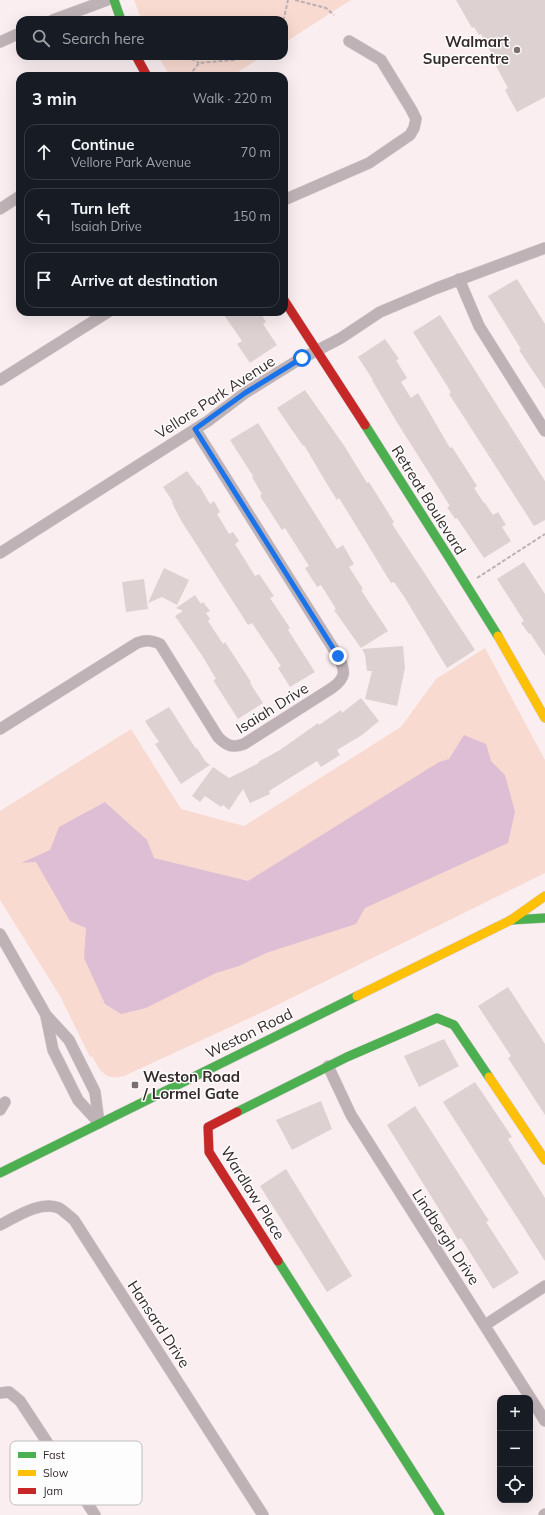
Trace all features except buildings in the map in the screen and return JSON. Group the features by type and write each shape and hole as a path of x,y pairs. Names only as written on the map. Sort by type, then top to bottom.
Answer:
{"street":[{"path":"64,16 107,0"},
{"path":"114,0 120,16"},
{"path":"0,42 16,35"},
{"path":"288,198 369,164 410,136 414,128 416,119 381,60 349,41"},
{"path":"138,60 145,72"},
{"path":"0,209 16,199"},
{"name":"Vellore Park Avenue","path":"0,553 195,429 245,393 295,362 341,338 386,309 459,279 545,248"},
{"path":"459,279 479,326 545,431"},
{"name":"Retreat Boulevard","path":"288,306 503,644 545,718"},
{"path":"0,380 102,316"},
{"name":"Isaiah Drive","path":"0,729 144,640 152,640 160,644 218,737 226,744 232,746 244,744 339,683 344,672 338,656 195,429"},
{"name":"Weston Road","path":"0,1173 511,920 545,896"},
{"name":"Weston Road","path":"511,920 545,918"},
{"path":"0,934 46,1015 69,1040 95,1092 99,1123"},
{"path":"46,1015 53,1050 78,1100 99,1123"},
{"name":"Wardlaw Place","path":"440,1515 209,1152 208,1126 328,1066 437,1018 454,1024 545,1160"},
{"name":"Lindbergh Drive","path":"328,1066 350,1115 545,1421"},
{"name":"Hansard Drive","path":"0,1225 24,1213 45,1205 59,1208 74,1220 263,1515"},
{"path":"484,1325 545,1286"},
{"path":"0,1393 9,1392 20,1401 46,1441"},
{"path":"88,1505 95,1515"}],"path":[{"path":"284,16 288,0"},
{"path":"295,0 326,8 334,15"},
{"path":"193,60 199,63 234,60"},
{"path":"191,72 199,63"},
{"path":"476,578 545,534"}],"shaded area":[{"path":"134,0 351,0 288,40 288,16 140,16"},
{"path":"160,60 257,60 238,72 168,72"},
{"path":"485,648 545,760 545,873 267,1010 124,1076 112,1077 104,1074 92,1056 90,1057 60,996 0,900 0,811 131,729 181,809 244,826 401,727 436,679"},
{"path":"464,735 486,744 491,761 505,775 515,812 508,843 365,908 356,924 266,953 239,966 216,973 146,1008 121,1014 105,1004 84,958 86,928 70,921 36,862 21,863 50,850 59,827 105,802 147,840 154,858 248,881 439,762 449,759"}],"traffic: fast":[{"path":"114,0 120,16"},
{"path":"365,425 498,636"},
{"path":"511,920 545,918"},
{"path":"0,1173 357,996"},
{"path":"237,1112 347,1057 437,1018 454,1025 489,1077"},
{"path":"278,1261 440,1515"}],"traffic: slow":[{"path":"498,636 545,718"},
{"path":"357,996 511,920 545,896"},
{"path":"489,1077 545,1160"}],"traffic: jam":[{"path":"138,60 145,72"},
{"path":"288,306 365,425"},
{"path":"237,1112 208,1127 209,1152 278,1261"}],"place":[{"name":"Walmart Supercentre","path":"517,50"},
{"name":"Weston Road / Lormel Gate","path":"135,1085"}],"route":[{"path":"302,358 245,393 195,429 338,656"}]}
